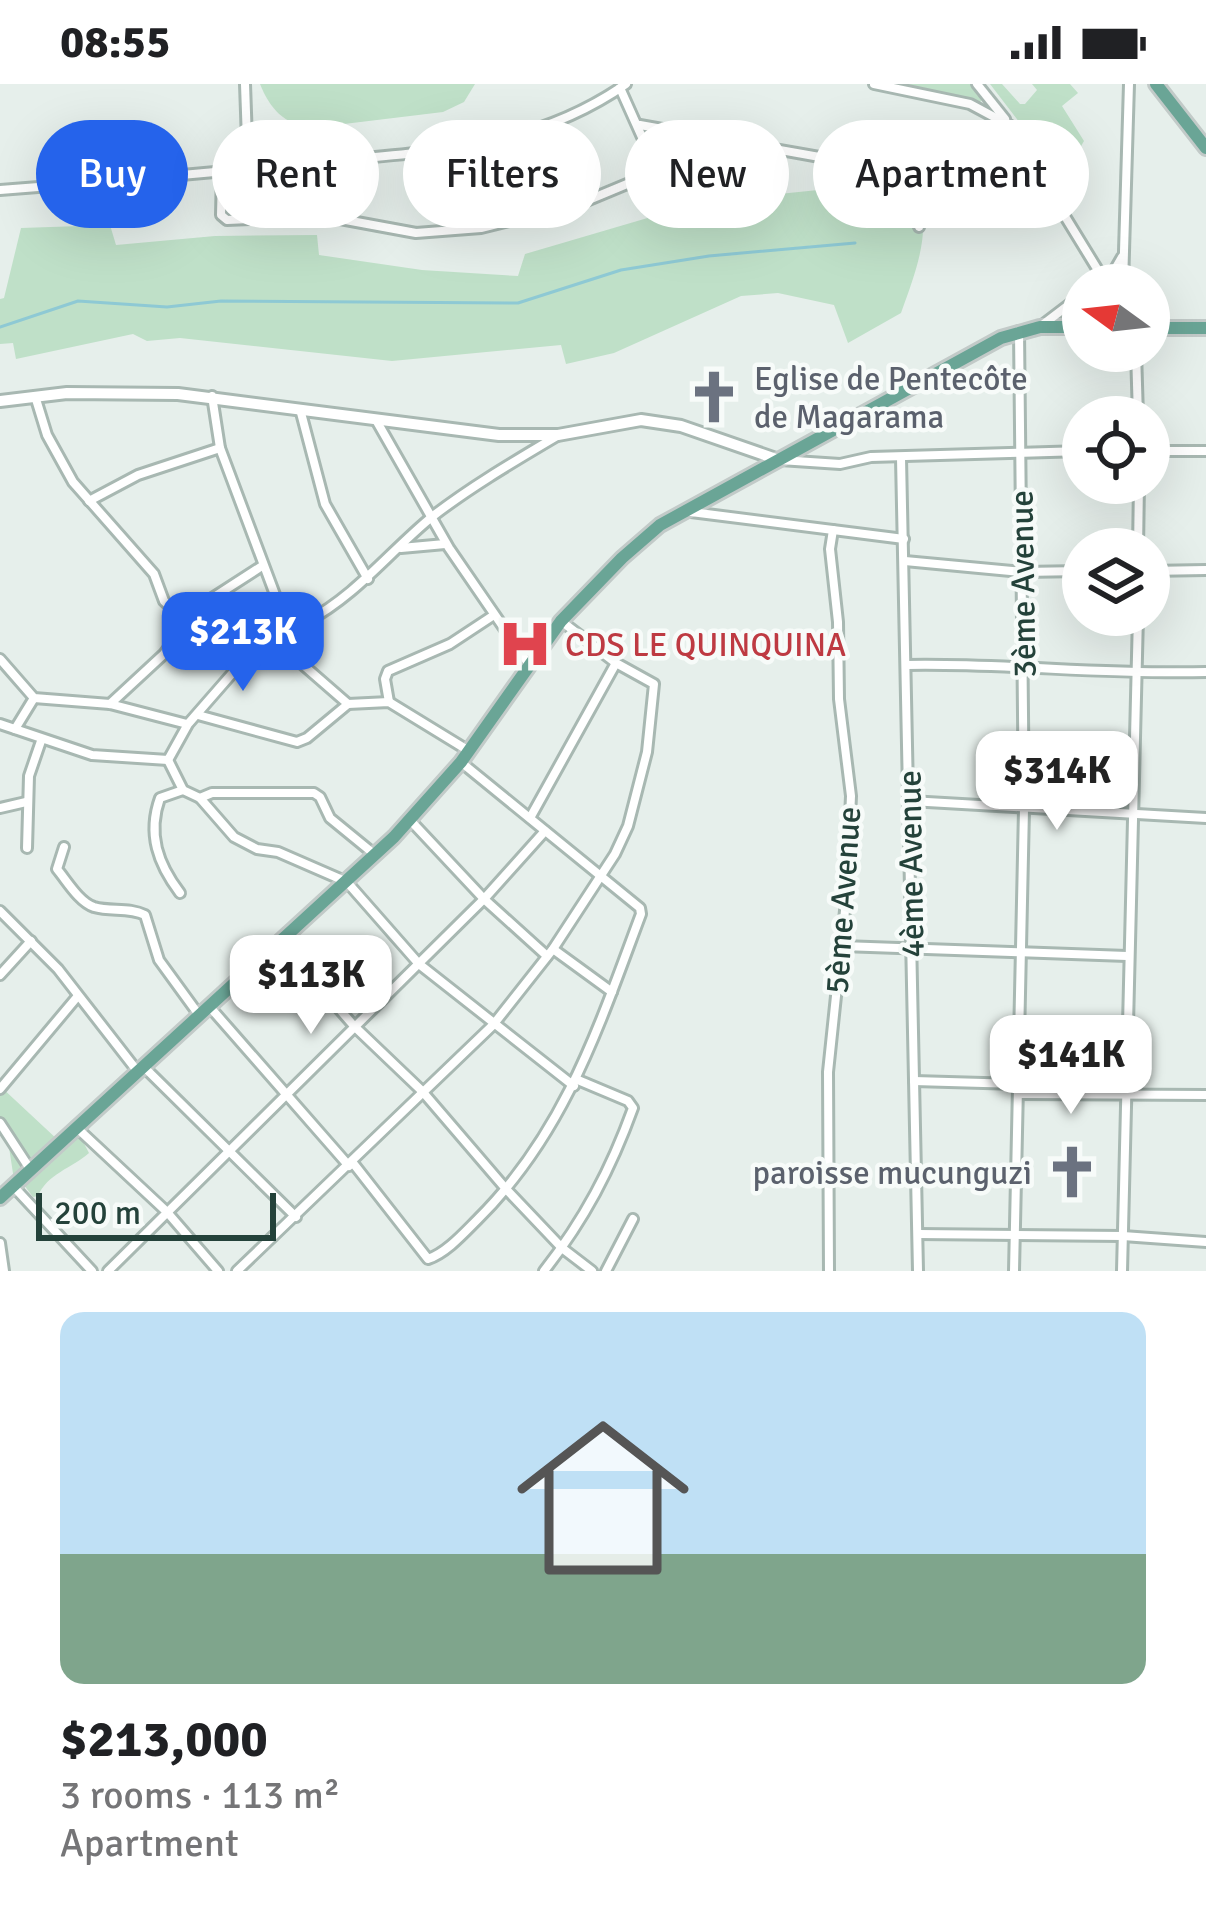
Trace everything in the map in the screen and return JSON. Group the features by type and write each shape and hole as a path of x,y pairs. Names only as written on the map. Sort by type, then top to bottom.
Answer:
{"main road":[{"path":"1156,84 1206,148"},
{"path":"0,1198 410,820 465,756 561,621 622,558 680,512 929,374 1019,330 1062,327"},
{"path":"1170,328 1203,328"}],"street":[{"path":"245,84 246,120"},
{"path":"874,84 970,104 1000,120"},
{"path":"977,84 1005,120"},
{"path":"1124,264 1130,84"},
{"path":"379,154 514,139 564,122 623,86 637,120"},
{"path":"0,190 212,174"},
{"path":"379,227 416,233 481,228 579,204 625,186"},
{"path":"1070,228 1091,264"},
{"path":"1119,264 1124,244"},
{"path":"1040,327 1062,310"},
{"name":"3ème Avenue","path":"1014,1271 1024,809 1019,330"},
{"path":"0,401 111,391 212,396 499,435 559,435 641,420 776,459 840,464 862,457 1062,451"},
{"path":"35,396 58,458 89,502 154,574 164,601 186,622"},
{"path":"212,396 220,448 297,661 348,704"},
{"path":"300,408 326,504 368,579"},
{"path":"375,418 446,544 530,666"},
{"path":"168,760 188,724 236,669 245,643 289,630 368,579 475,485 559,435"},
{"path":"89,502 138,475 220,448"},
{"path":"1170,452 1206,451"},
{"name":"4ème Avenue","path":"901,458 918,1271"},
{"path":"680,512 904,538"},
{"name":"5ème Avenue","path":"829,1271 829,1056 842,946 850,796 839,699 832,530"},
{"path":"400,548 446,544"},
{"path":"904,561 1062,572"},
{"path":"110,704 164,654 186,622 217,593 262,566"},
{"path":"1170,571 1206,570"},
{"path":"389,702 388,671 450,644 494,615"},
{"path":"237,1271 493,1025 600,879 628,826 646,752 654,687 561,621"},
{"path":"1122,1271 1138,636"},
{"path":"0,659 34,698 110,704 188,724"},
{"path":"530,818 616,663"},
{"path":"908,665 1137,674 1206,672"},
{"path":"15,729 34,698"},
{"path":"64,847 57,869 83,900 95,908 137,910 146,915 159,960 287,1091 424,1256 432,1259 462,1235 506,1189 576,1083 641,910 530,818 465,756 389,702 348,704 297,742 198,715"},
{"path":"0,724 41,741 110,758 168,760"},
{"path":"27,848 29,776 41,741"},
{"path":"168,760 183,790 200,798 235,837 346,882 419,964 493,1025 576,1083 632,1103 613,1165 544,1271"},
{"path":"180,893 159,860 154,832 160,798 183,790"},
{"path":"200,798 212,793 314,794 339,827 375,854"},
{"path":"910,801 1206,818"},
{"path":"0,808 26,802"},
{"path":"410,820 484,899 550,952 612,992"},
{"path":"107,1271 484,899 545,831"},
{"path":"0,911 31,940 142,1071 296,1217"},
{"path":"0,975 31,940"},
{"path":"280,942 354,1026 422,1091 506,1189 592,1271"},
{"path":"842,946 1127,956"},
{"path":"0,1089 77,997"},
{"path":"914,1081 1124,1096 1206,1095"},
{"path":"0,1123 31,1170"},
{"path":"77,1128 167,1213 218,1271"},
{"path":"13,1186 92,1271"},
{"path":"606,1271 633,1220"},
{"path":"918,1234 1123,1236 1206,1242"},
{"path":"0,1243 4,1271"}],"green space":[{"path":"260,84 475,84 464,102 443,112 377,120 288,120 268,101"},
{"path":"902,84 971,84 982,100 979,103"},
{"path":"990,84 1002,84 1020,104 1037,90 1032,84 1070,84 1078,93 1062,106 1071,120 1018,120"},
{"path":"813,191 813,228 923,228 921,250 901,313 848,343 834,305 778,293 741,296 614,353 566,364 561,345 392,361 180,338 147,341 133,334 16,359 13,343 0,344 0,299 21,228 111,228 116,245 215,236 317,235 319,255 422,270 518,276 525,254 625,225 789,228 789,193"},
{"path":"0,1086 59,1141 14,1180 7,1134 0,1127"},
{"path":"79,1134 89,1153 33,1197 24,1185"}],"waterway":[{"path":"0,327 78,301 167,307 221,301 518,303 621,270 709,256 855,243"}],"place":[{"name":"Eglise de Pentecôte de Magarama","path":"714,397"},
{"name":"CDS LE QUINQUINA","path":"525,644"},
{"name":"paroisse mucunguzi","path":"1072,1172"}]}
